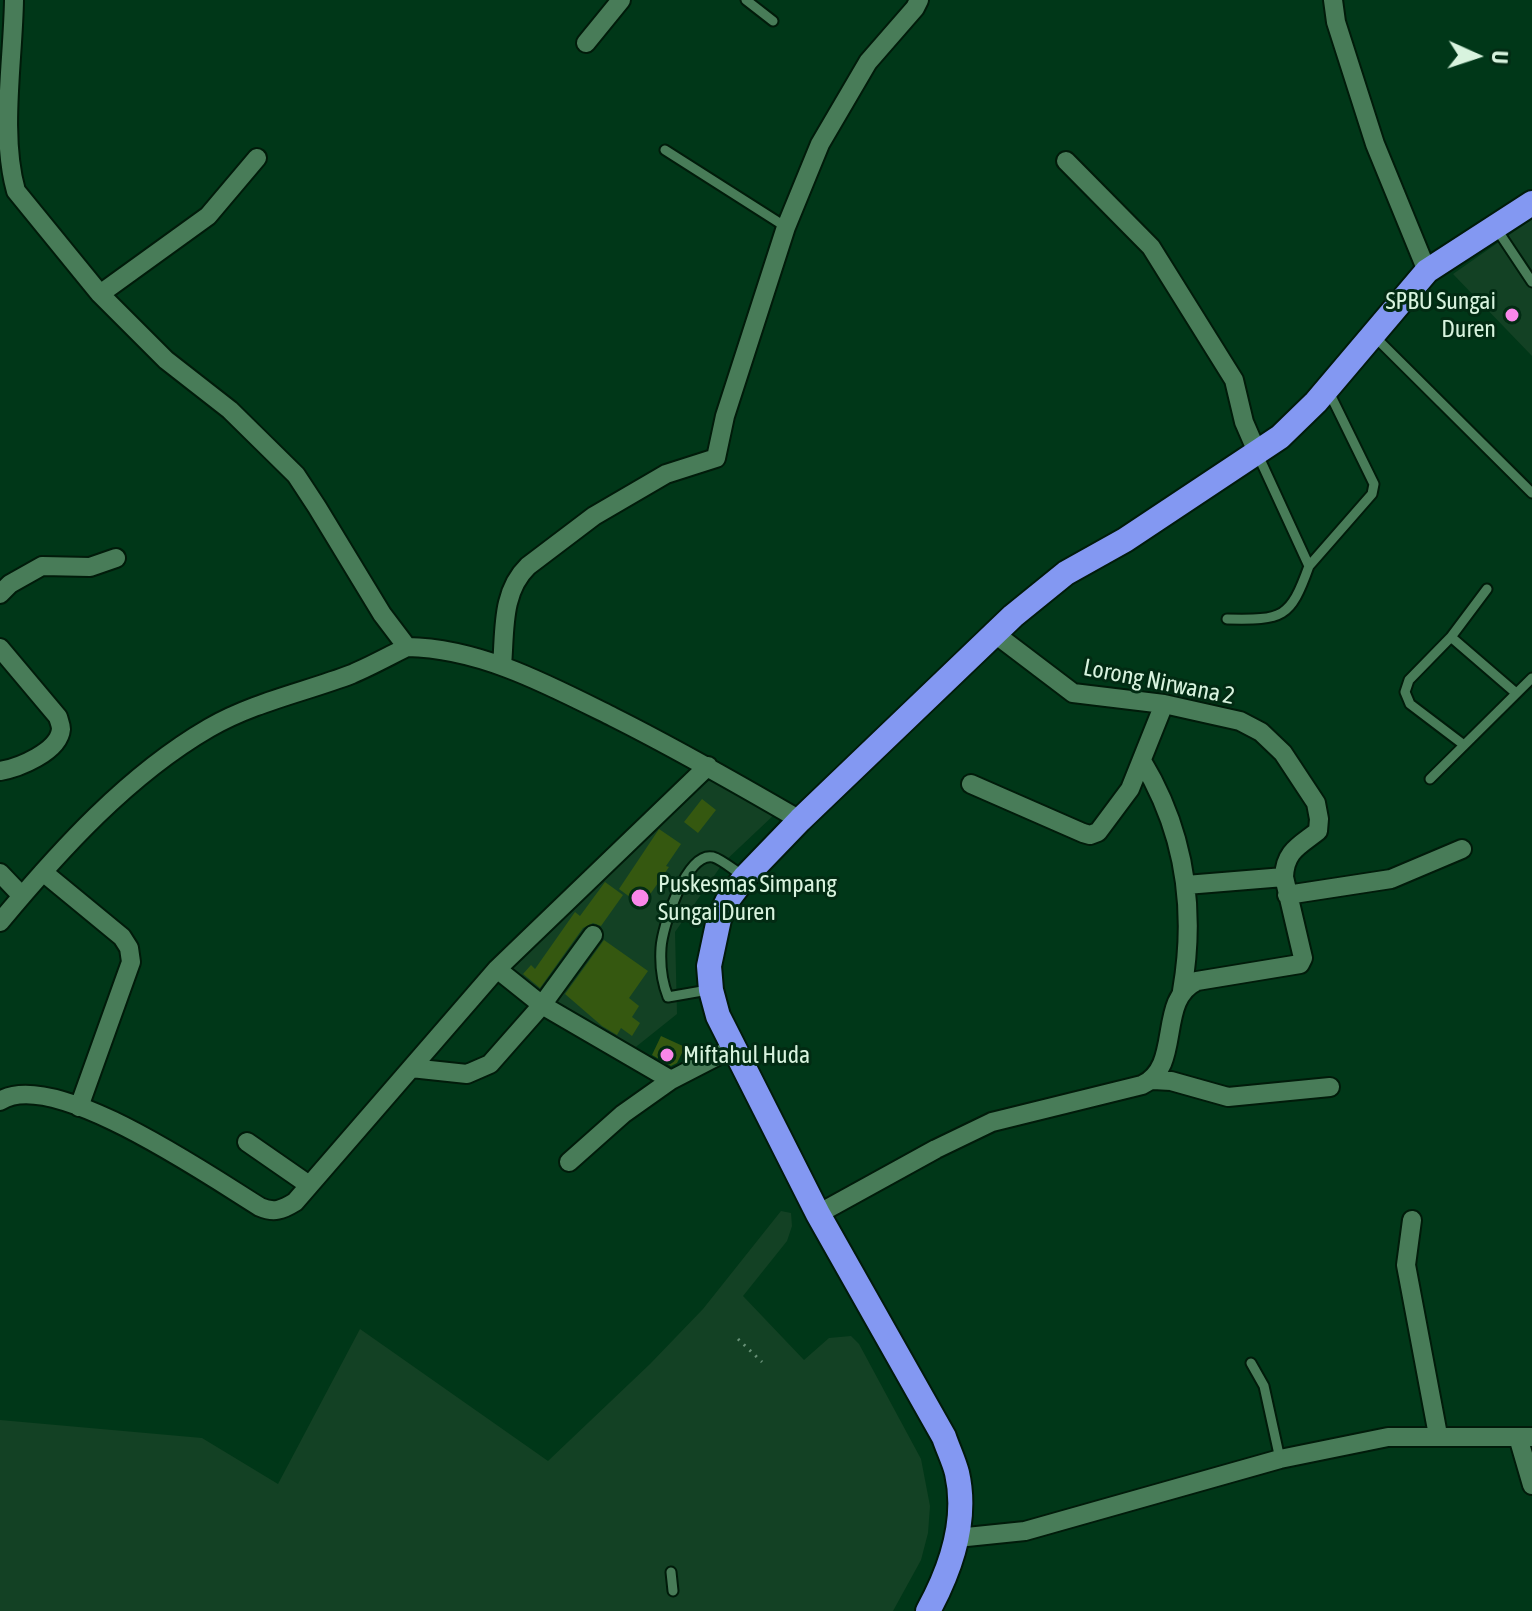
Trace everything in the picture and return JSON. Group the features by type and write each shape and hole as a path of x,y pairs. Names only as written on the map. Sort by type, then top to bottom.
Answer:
{"highway":[{"path":"928,1611 943,1584 957,1538 960,1522 957,1473 944,1437 818,1214 718,1016 709,966 719,919 729,898 745,877 994,633 1066,573 1125,540 1289,428 1328,389 1427,271 1532,203"}],"street":[{"path":"14,0 2,155 16,191 100,294 166,360 230,410 296,475 382,614 407,647"},
{"path":"586,43 621,0"},
{"path":"502,666 508,597 518,575 606,509 666,474 716,458 725,416 786,227 820,144 868,62 919,0"},
{"path":"1333,0 1336,22 1375,144 1427,271"},
{"path":"100,294 208,216 257,158"},
{"path":"1066,161 1151,247 1234,380 1244,422 1257,452"},
{"path":"0,594 10,584 42,566 90,567 116,558"},
{"name":"Lorong Nirwana 2","path":"994,633 1073,693 1164,704 1240,721 1261,732 1283,753 1316,803 1318,831 1289,854 1285,864 1286,886"},
{"path":"0,922 43,872 125,791 173,751 211,727 277,698 354,673 407,647 451,650 502,666 566,693 708,766 800,820"},
{"path":"0,648 58,717 61,730 57,739 41,755 21,767 0,771"},
{"path":"971,784 1090,835 1098,832 1130,789 1164,704"},
{"path":"1142,761 1158,787 1174,828 1186,885 1188,957 1160,1071 1153,1080"},
{"path":"3,1095 32,1093 61,1098 154,1141 260,1207 272,1212 283,1209 295,1202 497,969 708,766"},
{"path":"1186,885 1286,886 1391,879 1462,849"},
{"path":"43,872 122,937 129,948 131,962 79,1107"},
{"path":"0,873 22,896"},
{"path":"1182,991 1197,981 1300,964 1303,958 1301,945 1286,886"},
{"path":"411,1068 467,1074 490,1064 542,1005 593,935"},
{"path":"497,969 542,1005 671,1080"},
{"path":"569,1162 623,1114 671,1080 733,1048"},
{"path":"818,1214 992,1122 1153,1080 1171,1081 1228,1097 1330,1087"},
{"path":"247,1142 309,1185"},
{"path":"1412,1220 1406,1265 1438,1435"},
{"path":"957,1538 1025,1531 1280,1459 1388,1437 1525,1437 1532,1485"}],"lane":[{"path":"746,0 773,21"},
{"path":"665,150 786,227"},
{"path":"1495,226 1532,282"},
{"path":"1373,335 1532,493"},
{"path":"1227,619 1276,618 1291,607 1309,566 1372,494 1374,484 1328,389"},
{"path":"1257,452 1309,566"},
{"path":"1464,745 1410,704 1405,692 1409,680 1451,637 1487,589"},
{"path":"1451,637 1516,693"},
{"path":"1430,779 1532,678"},
{"path":"711,990 668,997 663,986 661,950 666,915 692,868 702,858 714,857 745,877"},
{"path":"1251,1363 1264,1386 1280,1459"},
{"path":"671,1572 673,1591"}],"path":[{"path":"738,1339 762,1362"}],"shaded area":[{"name":"SPBU Sungai Duren","path":"1532,219 1532,356 1453,274"},
{"name":"Puskesmas Simpang Sungai Duren","path":"710,780 726,781 776,813 723,863 675,932 677,1014 632,1050 540,1002 505,971 699,786"},
{"path":"781,1211 791,1213 792,1226 787,1241 743,1296 804,1360 829,1338 851,1336 859,1344 921,1459 930,1506 928,1533 921,1560 893,1611 0,1611 0,1420 202,1438 278,1484 360,1329 548,1461 703,1309"}],"building":[{"path":"702,799 716,810 698,833 684,822"},
{"path":"659,829 681,844 642,906 619,889"},
{"path":"605,882 623,895 601,926 593,923 583,928 540,988 523,974 531,965 535,969 575,912 580,916"},
{"path":"604,940 648,971 629,998 639,1006 632,1017 640,1023 632,1036 621,1028 617,1035 602,1026 565,994"},
{"name":"Miftahul Huda","path":"661,1036 685,1047 677,1063 671,1066 652,1055"}],"place":[{"name":"SPBU Sungai Duren","path":"1512,315"},
{"name":"Puskesmas Simpang Sungai Duren","path":"640,898"},
{"name":"Miftahul Huda","path":"667,1055"}]}
